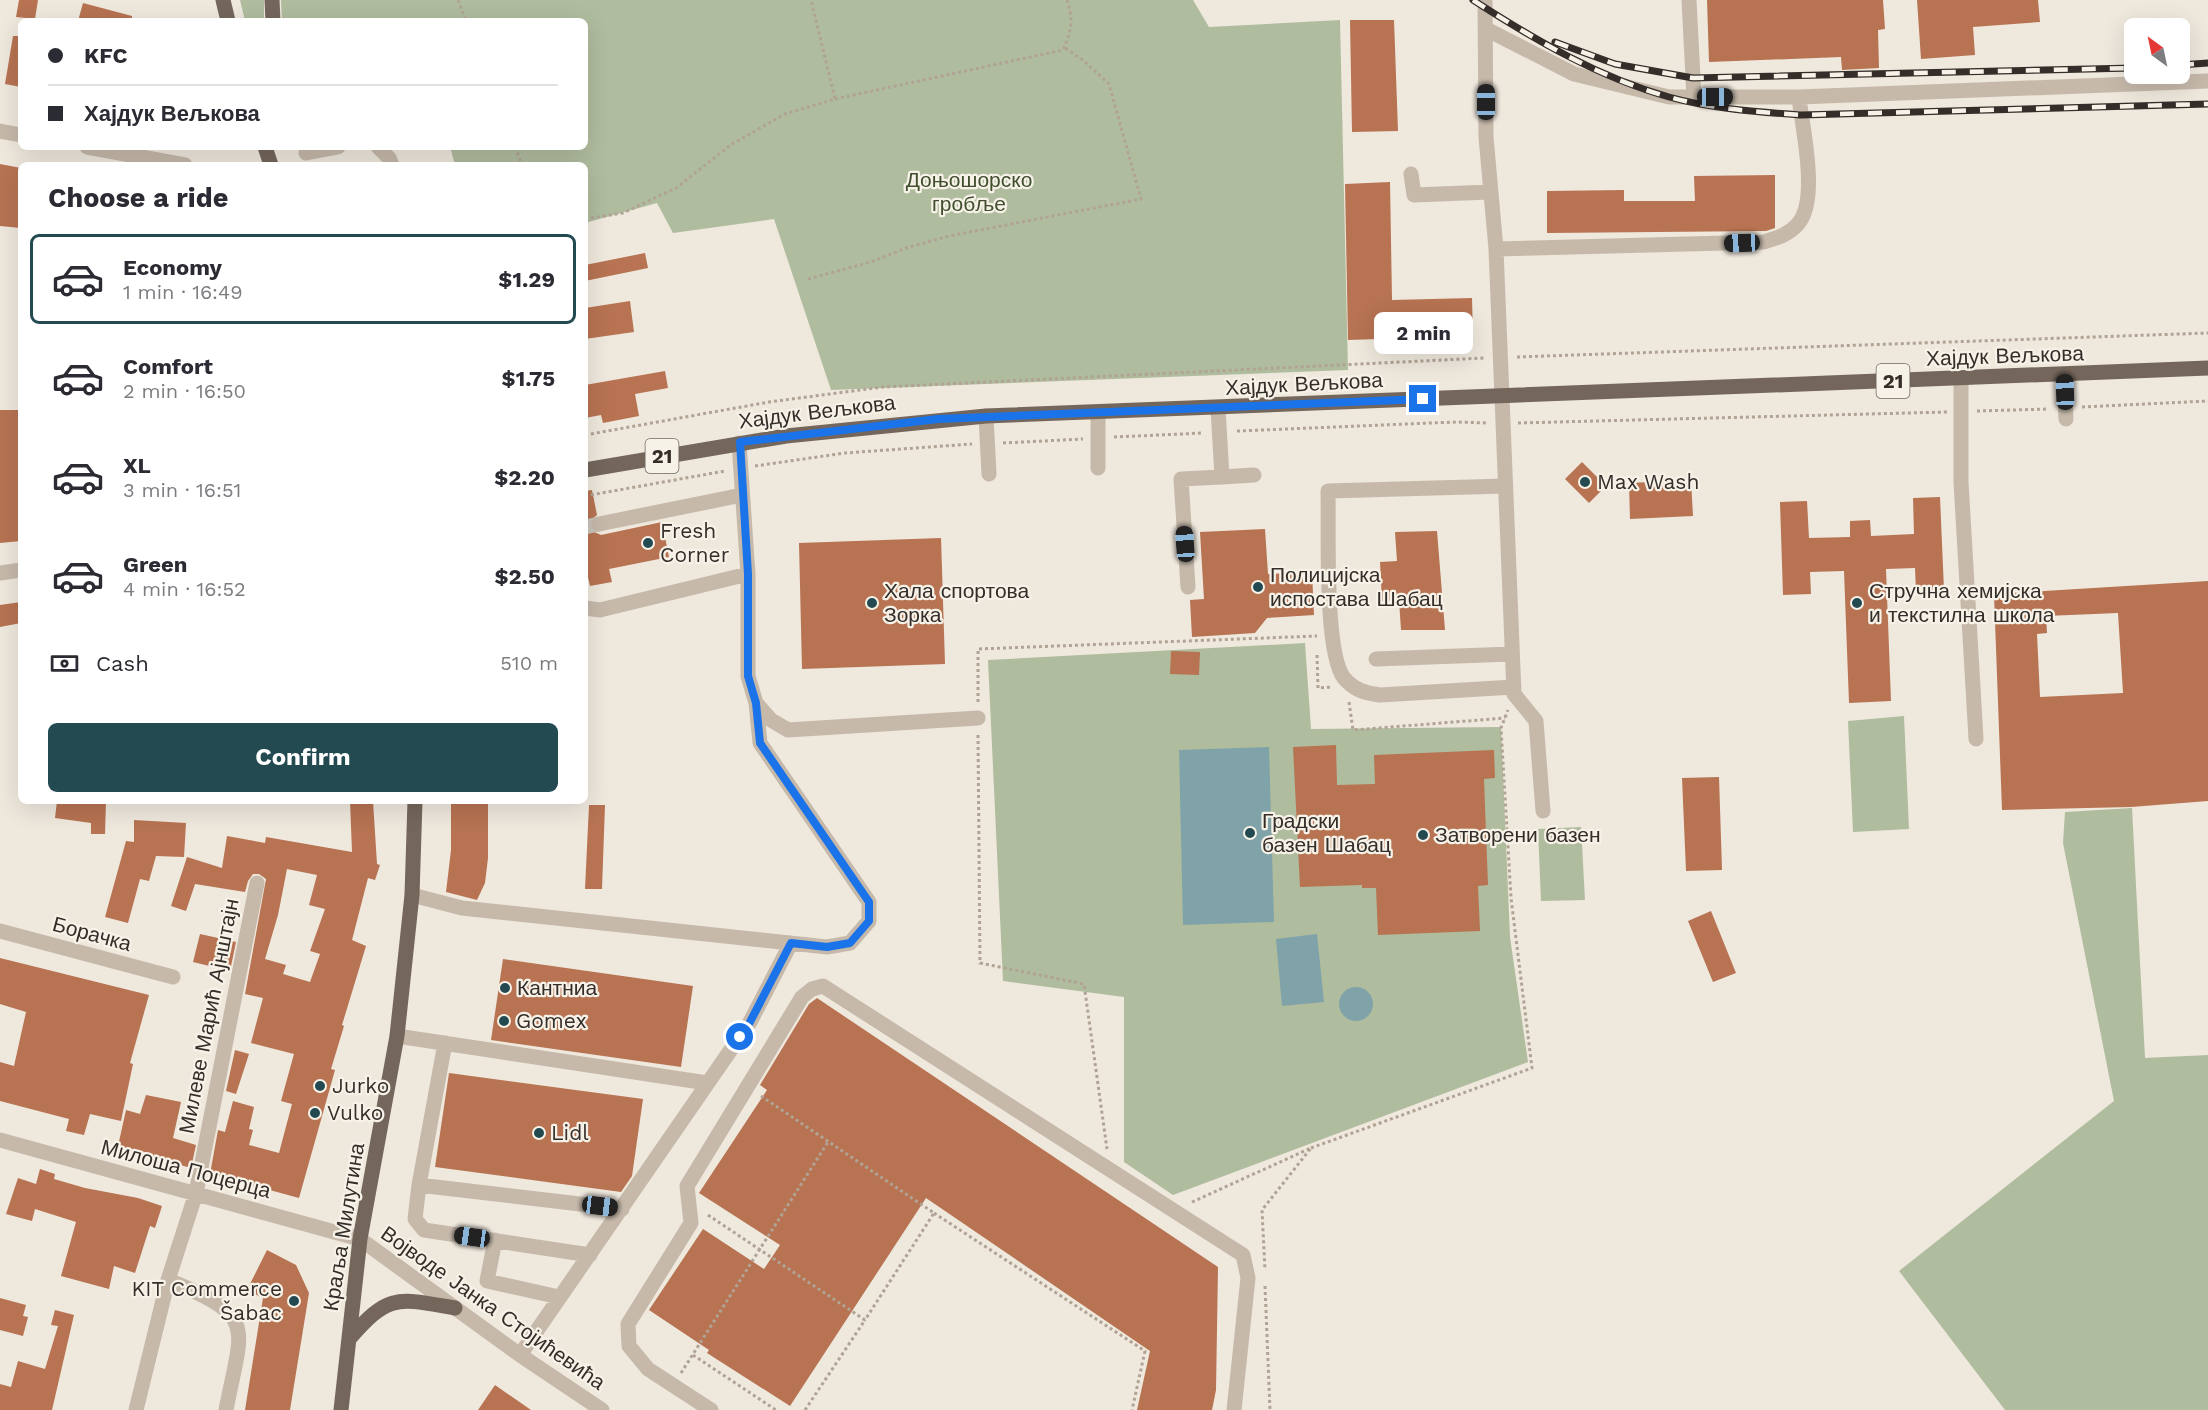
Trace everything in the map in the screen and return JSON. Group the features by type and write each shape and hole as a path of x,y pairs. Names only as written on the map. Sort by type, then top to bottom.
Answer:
{"main road":[{"path":"210,0 226,11"},
{"path":"272,0 273,18"},
{"name":"Хајдук Вељкова","path":"588,469 740,442 864,426 986,416 2208,368"},
{"name":"Краља Милутина","path":"341,1410 360,1239 397,1036 412,895 415,804"},
{"path":"349,1339 370,1315 389,1303 404,1300 454,1308"}],"street":[{"path":"1485,0 1486,137 1496,249 1514,691 1536,721 1543,811"},
{"path":"1689,0 1694,97"},
{"path":"1486,29 1574,74 1669,97 1799,97 2208,81"},
{"path":"1496,249 1764,242 1788,233 1799,224 1809,193 1799,97"},
{"path":"0,131 18,134"},
{"path":"103,150 169,162"},
{"path":"306,155 326,150"},
{"path":"381,150 391,162"},
{"path":"1411,174 1414,195 1490,192"},
{"path":"2064,375 2066,413"},
{"path":"1961,379 1976,739"},
{"path":"1218,408 1222,477"},
{"path":"1098,412 1098,468"},
{"path":"986,416 989,474"},
{"path":"412,895 462,908 827,947 850,943 869,921 869,902 760,743 756,703 748,676 748,574 740,442"},
{"path":"1188,587 1181,479 1254,475"},
{"path":"1505,486 1328,491 1333,649 1344,678 1360,692 1380,695 1514,691"},
{"path":"599,524 742,495"},
{"path":"0,573 18,570"},
{"path":"588,608 600,610 748,574"},
{"path":"1376,659 1512,654"},
{"path":"756,703 771,720 788,730 978,718"},
{"name":"Милеве Марић Ајнштајн","path":"136,1410 168,1280 196,1193 257,883"},
{"name":"Борачка","path":"0,931 173,977"},
{"path":"520,1355 750,1022 791,943"},
{"path":"711,1410 648,1369 629,1346 628,1324 691,1223 687,1186 802,997 812,989 823,986 1243,1255 1248,1278 1234,1410"},
{"path":"397,1036 707,1083"},
{"path":"445,1043 415,1219 424,1230 590,1255"},
{"name":"Милоша Поцерца","path":"0,1140 360,1239"},
{"path":"419,1185 622,1209"},
{"name":"Војводе Јанка Стојићевића","path":"360,1239 520,1355 602,1410"},
{"path":"495,1240 487,1281 560,1297"},
{"path":"168,1280 228,1310 236,1320 241,1346 226,1410"}],"path":[{"path":"458,0 465,18"},
{"path":"811,0 835,99"},
{"path":"588,219 623,213 676,188 732,144 785,114 835,99 1063,50 1072,32 1071,11 1067,0"},
{"path":"808,279 871,262 906,248 949,236 1141,199 1108,84 1084,61 1064,47"},
{"path":"588,434 769,402 883,387 1500,358 2208,333"},
{"path":"588,495 741,468 845,453 988,443 1444,422 1502,424 1962,412 2066,413 2208,402"},
{"path":"1107,1150 1084,984 980,963 978,649 1317,635 1318,688 1338,687"},
{"path":"1186,1204 1311,1148 1532,1068 1511,898 1501,728 1514,691"},
{"path":"1349,698 1353,730 1505,718"},
{"path":"747,1087 1145,1351 1132,1410"},
{"path":"674,1385 828,1142"},
{"path":"1270,1410 1262,1210 1311,1148"},
{"path":"689,1203 865,1320"},
{"path":"805,1410 934,1213"},
{"path":"693,1355 776,1410"}],"green space":[{"path":"240,0 264,0 264,18 244,18"},
{"name":"Доњошорско гробље","path":"281,0 1193,0 1209,27 1340,20 1348,370 831,390 774,219 673,233 657,203 588,222 588,162 454,162 451,150 588,150 588,18 282,18"},
{"name":"Градски базен Шабац","path":"1305,643 1311,729 1501,727 1510,937 1528,1062 1173,1195 1124,1162 1124,997 1003,981 988,660"},
{"path":"1904,716 1909,829 1853,832 1848,721"},
{"path":"2132,808 2145,1058 2208,1055 2208,1410 2005,1410 1899,1271 2114,1101 2063,843 2065,812"},
{"path":"1581,827 1585,900 1541,901 1538,829"}],"water":[{"path":"1269,747 1274,922 1183,925 1179,750"},
{"path":"1317,934 1324,1002 1282,1006 1276,939"},
{"path":"1356,987 1368,992 1373,1004 1368,1016 1356,1021 1344,1016 1339,1004 1344,992"}],"building":[{"path":"19,0 38,0 35,18 16,17"},
{"path":"1707,0 1883,0 1885,29 1878,30 1879,68 1842,70 1841,57 1709,62"},
{"path":"1917,0 2038,0 2040,22 1973,27 1975,55 1921,59"},
{"path":"83,3 132,16 132,18 79,18"},
{"path":"1350,20 1394,20 1398,131 1352,132"},
{"path":"13,36 18,36 18,86 5,84"},
{"path":"0,164 18,167 18,228 0,226"},
{"path":"1775,175 1775,228 1766,231 1547,233 1547,191 1624,190 1624,201 1695,201 1694,176"},
{"path":"1390,182 1392,300 1472,298 1473,336 1348,340 1345,184"},
{"path":"645,253 648,268 588,280 588,264"},
{"path":"630,301 634,332 588,339 588,308"},
{"path":"665,371 668,388 635,394 639,416 603,423 601,415 588,417 588,384"},
{"path":"0,410 18,410 18,541 0,543"},
{"name":"Max Wash","path":"1582,462 1606,486 1589,503 1565,479"},
{"path":"1691,480 1693,516 1630,519 1629,483"},
{"path":"592,490 597,515 590,521 592,531 601,535 662,522 669,557 609,569 612,582 590,586 588,577 588,491"},
{"path":"1940,497 1944,590 1916,592 1915,568 1886,569 1891,701 1849,703 1844,571 1810,572 1811,594 1783,595 1780,502 1807,501 1809,538 1850,537 1850,521 1870,520 1871,536 1914,534 1913,498"},
{"name":"Полицијска испостава Шабац","path":"1265,529 1268,574 1312,572 1314,615 1267,618 1255,633 1192,637 1190,600 1204,599 1200,532"},
{"path":"1437,531 1445,630 1401,630 1399,600 1382,601 1380,562 1397,561 1395,532"},
{"name":"Хала спортова Зорка","path":"941,538 945,664 802,669 799,543"},
{"path":"2208,581 2208,801 2131,807 2002,810 1994,594","holes":["2118,613 2123,693 2040,697 2037,634 2047,633 2046,616"]},
{"path":"18,602 18,624 0,627 0,605"},
{"path":"1171,651 1200,652 1199,675 1170,674"},
{"name":"Затворени базен","path":"1336,745 1337,785 1375,784 1374,755 1494,750 1495,778 1484,779 1488,885 1478,886 1480,931 1378,935 1376,888 1362,888 1362,885 1300,887 1293,747"},
{"path":"1719,777 1722,870 1686,871 1682,778"},
{"path":"57,804 106,804 105,834 91,834 91,823 55,818"},
{"path":"350,804 373,804 377,864 380,865 375,880 368,878 352,940 366,946 342,1025 344,1026 331,1069 335,1070 299,1198 210,1174 218,1130 225,1132 233,1101 254,1107 249,1129 253,1130 249,1145 279,1153 292,1104 281,1101 294,1054 251,1043 263,998 245,994 266,879 259,874 253,874 245,892 195,884 186,911 171,906 187,857 222,868 227,836 265,843 266,837 352,852","holes":["287,869 317,875 309,905 325,909 310,951 320,954 310,982 283,974 286,965 265,959 278,915"]},
{"path":"451,804 488,804 488,858 485,883 477,900 446,892 451,850"},
{"path":"589,805 605,805 602,889 585,889"},
{"path":"134,820 186,823 184,857 156,856 149,881 140,879 128,923 105,917 126,841 134,842"},
{"path":"1711,911 1736,973 1713,982 1688,921"},
{"path":"200,934 236,942 230,971 193,962"},
{"path":"0,958 149,995 130,1063 133,1064 121,1121 90,1114 84,1135 66,1131 69,1119 0,1101 0,1062 14,1066 26,1012 0,1004"},
{"path":"503,959 693,986 681,1067 491,1040"},
{"path":"817,998 1218,1267 1216,1390 1212,1410 1137,1410 1150,1351 926,1198 790,1406 707,1353 709,1350 649,1310 703,1229 764,1269 780,1245 699,1193 767,1090 760,1085 809,1004"},
{"path":"235,1050 249,1054 236,1094 226,1091"},
{"name":"Lidl","path":"449,1073 643,1099 632,1176 621,1192 435,1167"},
{"path":"146,1095 181,1102 173,1138 196,1145 191,1168 152,1157 153,1154 118,1146 126,1110 140,1114"},
{"path":"40,1169 55,1174 54,1179 85,1188 138,1198 162,1206 155,1228 150,1226 135,1273 114,1266 109,1289 61,1276 76,1222 35,1209 32,1221 6,1214 18,1178 36,1184"},
{"path":"267,1250 296,1265 309,1293 290,1410 245,1410 263,1298 247,1290"},
{"path":"0,1298 26,1305 23,1316 28,1317 23,1336 0,1330"},
{"path":"55,1310 74,1315 52,1410 0,1410 0,1384 11,1387 18,1361 45,1369 58,1326 51,1325"},
{"path":"495,1385 531,1410 478,1410"}],"tunnel":[{"path":"588,526 599,524"}],"railway":[{"path":"1473,0 1544,43 1617,79 1669,97 1718,107 1801,115 2208,104"},
{"path":"1555,42 1615,64 1693,78 2124,68"},
{"path":"2190,64 2208,63"}],"place":[{"name":"Max Wash","path":"1585,482"},
{"name":"Fresh Corner","path":"648,543"},
{"name":"Полицијска испостава Шабац","path":"1258,587"},
{"name":"Хала спортова Зорка","path":"872,603"},
{"name":"Стручна хемијска и текстилна школа","path":"1857,603"},
{"name":"Градски базен Шабац","path":"1250,833"},
{"name":"Затворени базен","path":"1423,835"},
{"name":"Кантниа","path":"505,988"},
{"name":"Gomex","path":"504,1021"},
{"name":"Jurko","path":"320,1086"},
{"name":"Vulko","path":"315,1113"},
{"name":"Lidl","path":"539,1133"},
{"name":"KIT Commerce Šabac","path":"294,1301"}],"route":[{"path":"740,1037 791,943 827,947 850,943 869,921 869,902 760,743 756,703 748,676 748,574 740,442 938,419 1423,399"}]}
